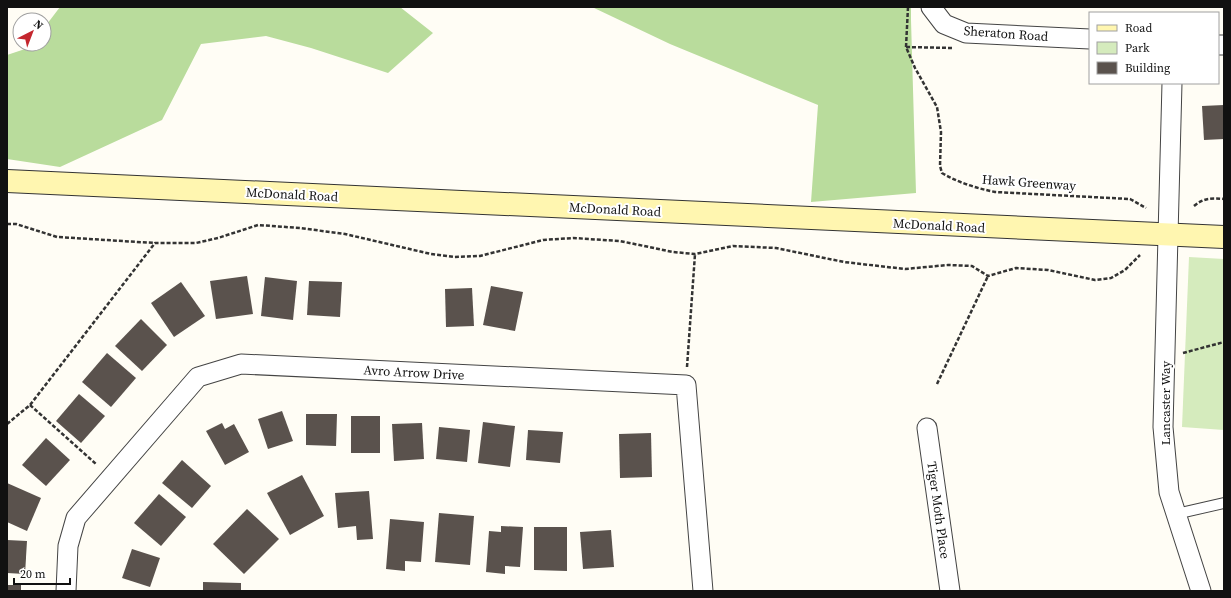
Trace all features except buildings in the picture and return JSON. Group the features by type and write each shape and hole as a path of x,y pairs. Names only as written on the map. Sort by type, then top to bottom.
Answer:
{"street":[{"name":"Sheraton Road","path":"931,7 944,24 966,33 1089,38"},
{"path":"1169,235 1172,84"},
{"name":"McDonald Road","path":"7,181 1224,237"},
{"name":"Lancaster Way","path":"1169,235 1163,427 1169,492 1201,591"},
{"name":"Avro Arrow Drive","path":"66,591 68,546 76,518 198,377 241,364 686,385"},
{"path":"686,385 703,591"},
{"name":"Tiger Moth Place","path":"927,428 950,591"}],"lane":[{"path":"1176,514 1224,503"}],"path":[{"name":"Hawk Greenway","path":"908,7 906,47 915,68 937,107 941,132 940,166 942,173 957,182 996,192 1130,198 1146,208"},
{"path":"906,47 958,48"},
{"path":"1194,206 1199,201 1212,198 1224,199"},
{"path":"7,224 16,224 57,237 155,243 196,243 218,238 258,225 300,228 345,234 431,254 454,257 480,256 543,240 572,238 620,241 673,252 695,254 733,246 776,248 844,262 905,269 948,265 972,266 988,276 1016,268 1048,270 1095,280 1111,278 1125,270 1140,255"},
{"path":"7,424 30,405 155,243"},
{"path":"686,385 695,254"},
{"path":"937,384 988,276"},
{"path":"1177,353 1224,342"},
{"path":"30,405 96,464"}],"green space":[{"path":"60,7 400,7 433,33 388,73 311,48 266,36 201,44 162,120 60,167 7,159 7,55 16,52 52,52 52,18"},
{"path":"592,7 911,7 916,193 811,202 818,105 670,44"},
{"path":"1189,257 1224,259 1224,430 1182,427"}]}
